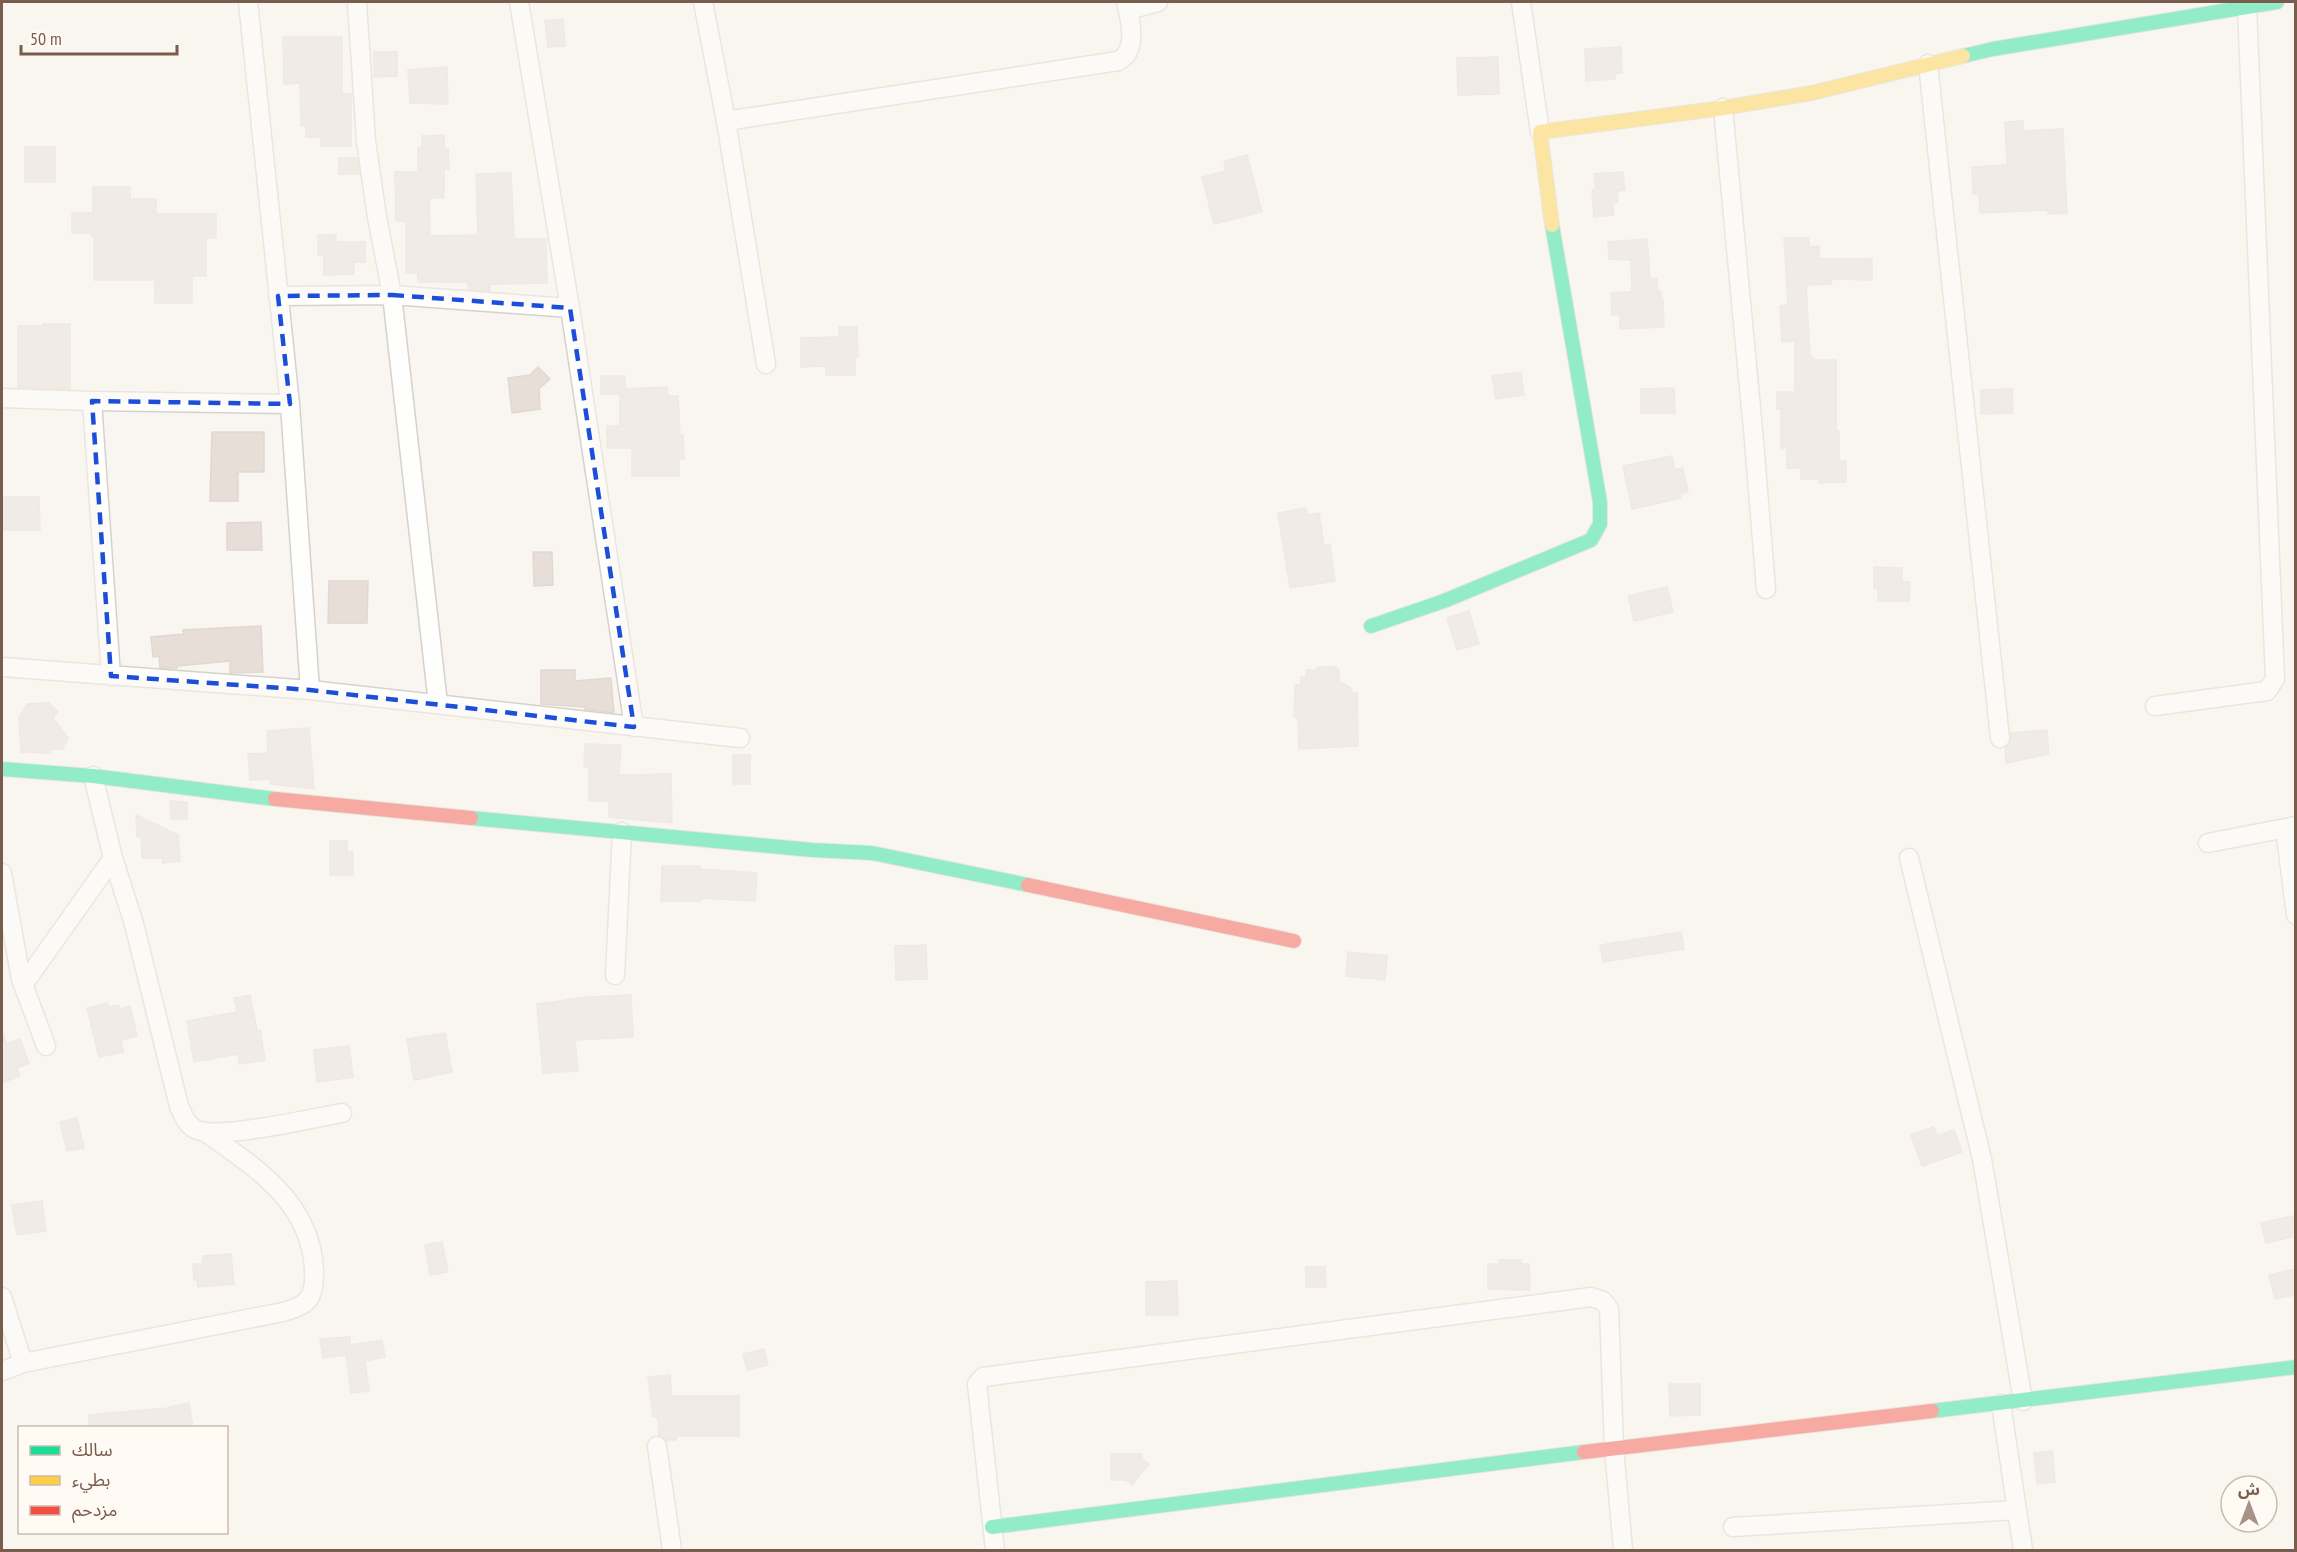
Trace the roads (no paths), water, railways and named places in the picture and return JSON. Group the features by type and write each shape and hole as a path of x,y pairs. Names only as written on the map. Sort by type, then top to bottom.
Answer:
{"street":[{"path":"248,2 290,404 310,690"},
{"path":"357,2 366,141 377,217 392,295 438,704"},
{"path":"519,2 570,308 634,727"},
{"path":"703,2 726,121 766,364"},
{"path":"726,121 1118,61 1129,52 1131,43 1127,6 1158,2"},
{"path":"1371,626 1444,601 1591,540 1600,524 1600,502 1552,223 1521,2"},
{"path":"1540,132 1723,108 1812,93 1993,49 2277,2"},
{"path":"2155,706 2267,691 2275,679 2247,7"},
{"path":"1928,63 2000,738"},
{"path":"1723,108 1755,441 1766,589"},
{"path":"278,296 392,295 570,308"},
{"path":"2,398 290,404"},
{"path":"92,401 111,676"},
{"path":"2,667 310,690 741,738"},
{"path":"2,769 93,776 316,804 812,850 872,853 1294,941"},
{"path":"2,1371 23,1363 283,1312 300,1307 312,1297 314,1257 308,1234 295,1208 269,1180 205,1132 190,1126 179,1106 134,924 113,858 93,776"},
{"path":"2208,843 2290,827 2295,915"},
{"path":"615,975 622,832"},
{"path":"23,985 113,858"},
{"path":"1909,858 1974,1121 2023,1401"},
{"path":"2,873 23,985 46,1046"},
{"path":"205,1132 248,1129 342,1113"},
{"path":"2,1297 23,1363"},
{"path":"995,1551 977,1384 983,1377 1591,1297 1603,1301 1609,1309 1614,1448 1623,1551"},
{"path":"992,1527 1614,1448 2001,1404 2295,1367"},
{"path":"2001,1404 2023,1551"},
{"path":"657,1446 672,1551"},
{"path":"1733,1527 2017,1510"}]}
